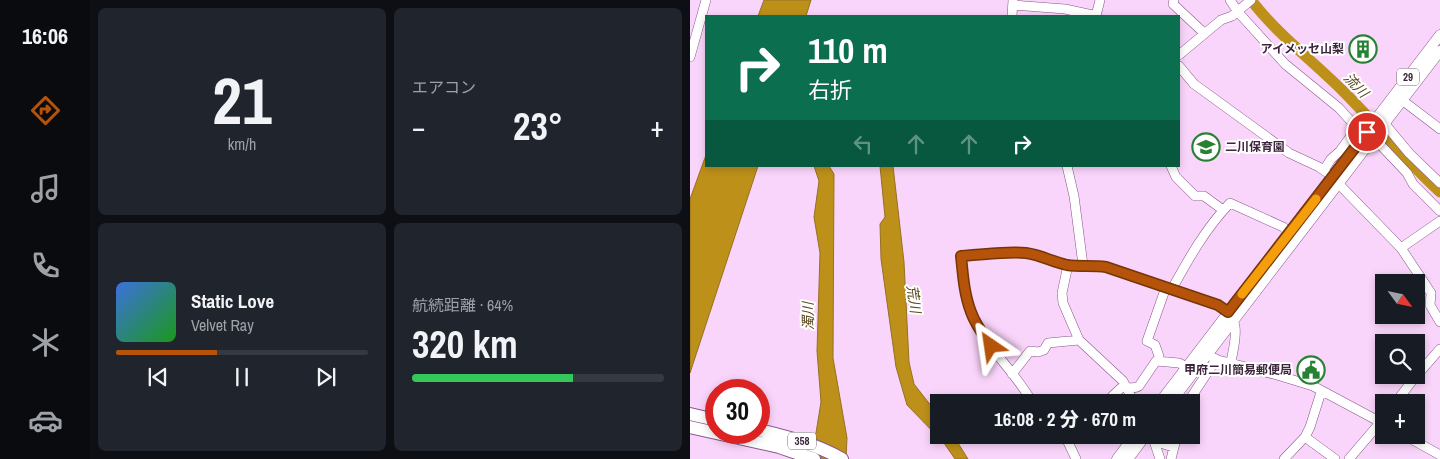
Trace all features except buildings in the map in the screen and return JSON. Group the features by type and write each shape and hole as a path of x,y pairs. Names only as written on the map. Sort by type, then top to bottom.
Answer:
{"highway":[{"path":"690,414 705,417"},
{"name":"358","path":"690,427 791,450 814,459"},
{"name":"358","path":"770,433 816,446 842,459"}],"main road":[{"name":"29","path":"1166,394 1186,367 1231,317 1371,133 1381,123 1440,35"},
{"name":"29","path":"1398,97 1440,51"},
{"name":"29","path":"1177,394 1208,355 1231,317 1290,233 1335,181"},
{"path":"1117,459 1128,444"},
{"path":"1128,459 1139,444"}],"street":[{"path":"690,57 706,0"},
{"path":"1097,15 1100,0"},
{"path":"1174,0 1173,4 1204,33"},
{"path":"1230,0 1286,64 1339,108 1357,128 1324,170"},
{"path":"1180,54 1221,20 1238,11 1251,0"},
{"path":"1013,3 1065,8 1093,15"},
{"path":"1180,67 1194,84 1289,153 1324,170 1401,248 1431,293 1430,305 1440,322"},
{"path":"1398,97 1440,129"},
{"path":"1381,123 1440,183"},
{"path":"1371,133 1407,173 1413,184 1440,211"},
{"path":"1067,167 1074,196 1083,265"},
{"path":"1171,167 1176,177 1196,196 1204,196 1223,210"},
{"path":"1158,361 1159,356 1155,345 1147,341 1169,288 1194,249 1230,203 1290,233"},
{"path":"1401,248 1440,221"},
{"path":"1027,394 982,333 971,313 966,294 961,256 1009,252 1028,253 1068,265 1106,267 1218,305 1231,317 1237,331 1231,362"},
{"path":"1068,265 1062,293 1063,303 1079,340 1123,381 1130,394"},
{"path":"1012,374 1030,351 1038,352 1044,350 1048,343 1079,340"},
{"path":"1402,394 1440,349"},
{"path":"1208,355 1218,360 1277,374 1312,386 1375,418"},
{"path":"1193,394 1213,364 1218,360"},
{"path":"1115,394 1121,388 1135,388 1139,386 1155,362 1179,363 1186,367"},
{"path":"1284,459 1305,437 1321,392"},
{"path":"1350,458 1375,431"},
{"path":"1305,437 1335,459"},
{"path":"1160,459 1154,441 1173,447"},
{"path":"1071,444 1076,459"},
{"path":"1171,459 1174,444"},
{"path":"1420,444 1440,455"}],"shaded area":[{"path":"764,0 811,0 806,15 758,15"},
{"path":"705,158 705,167 758,167 690,373 690,199"},
{"path":"814,167 830,167 834,174 833,358 847,438 846,459 803,459 816,433 821,402 817,351 820,253 814,217 819,181"},
{"path":"880,167 893,167 904,262 909,362 914,384 930,404 930,429 907,405 896,367 881,259 880,224 885,217"},
{"path":"945,444 959,444 968,459 955,459"}],"waterway":[{"name":"流川","path":"1251,0 1261,13 1344,92 1440,192"}],"slow traffic":[{"path":"1242,294 1316,199"}],"place":[{"name":"アイメッセ山梨","path":"1363,49"},
{"name":"二川保育園","path":"1206,147"},
{"name":"甲府二川簡易郵便局","path":"1311,370"}],"route":[{"path":"991,346 971,313 966,294 961,256 1009,252 1028,253 1068,265 1106,267 1218,305 1228,312 1367,132"}],"water label":[{"name":"荒川","path":"914,299"},
{"name":"濁川","path":"808,316"}]}
